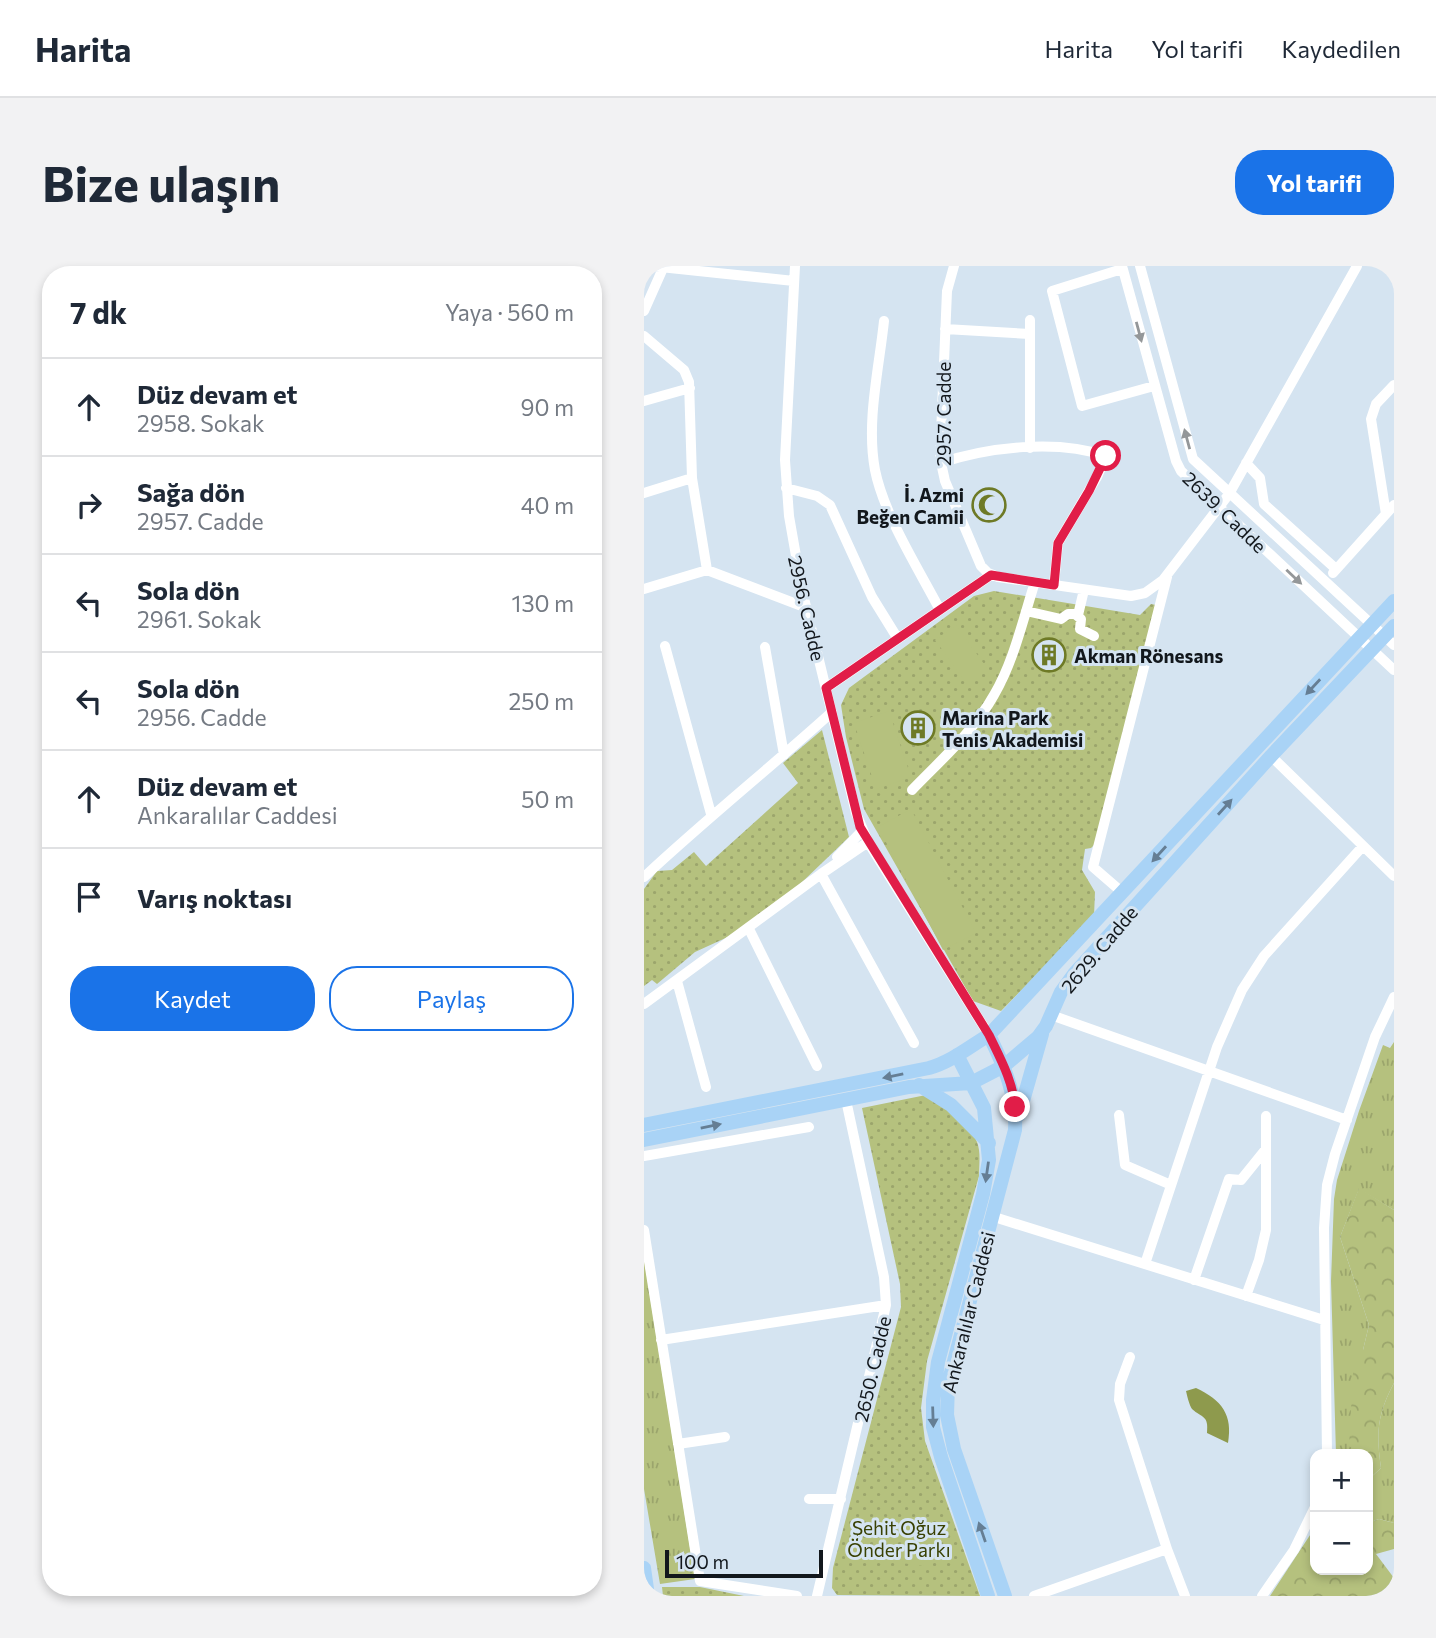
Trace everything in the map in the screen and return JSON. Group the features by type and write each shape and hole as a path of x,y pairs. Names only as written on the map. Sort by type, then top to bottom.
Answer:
{"main road":[{"name":"2629. Cadde","path":"644,1125 919,1071 950,1061 989,1035 1394,601"},
{"name":"2629. Cadde","path":"644,1140 919,1085 971,1083 1004,1066 1024,1051 1043,1030 1061,992 1074,974 1271,756 1373,649 1391,636"},
{"path":"1015,1130 1043,1030"},
{"name":"Ankaralılar Caddesi","path":"989,1035 1013,1092 1015,1130 948,1384 947,1415 954,1449 1005,1596"},
{"name":"Ankaralılar Caddesi","path":"957,1055 984,1108 989,1160 983,1194 940,1354 933,1400 933,1427 988,1596"},
{"path":"919,1085 951,1105 989,1143"},
{"path":"644,1568 648,1596"}],"street":[{"name":"2956. Cadde","path":"795,266 785,460 786,488 802,590 862,831 989,1035"},
{"name":"2957. Cadde","path":"954,266 947,290 940,463 981,566 991,575"},
{"name":"2639. Cadde","path":"1140,266 1192,456 1229,494 1372,625 1391,636"},
{"path":"826,688 991,575 1136,596 1153,588 1229,494 1357,266"},
{"path":"644,310 659,267 794,281"},
{"path":"1122,267 1052,291 1082,406 1154,386"},
{"name":"2639. Cadde","path":"1122,267 1178,466 1187,479 1394,670"},
{"path":"1030,320 1030,448"},
{"path":"884,321 873,423 876,471 888,509 940,610"},
{"path":"945,329 1030,334"},
{"path":"644,336 684,370 690,388 692,478 707,569"},
{"path":"1326,581 1390,510 1371,419 1376,404 1394,385"},
{"path":"644,401 690,388"},
{"path":"940,463 969,455 1063,446 1106,456 1058,543 1054,585"},
{"path":"1246,463 1260,478 1264,504 1336,569"},
{"path":"644,493 692,478"},
{"path":"786,488 821,498 830,505 872,597 898,639"},
{"path":"644,589 707,569 807,608"},
{"path":"1123,893 1093,867 1167,574"},
{"path":"912,790 968,731 993,697 1005,673 1035,583"},
{"path":"776,596 802,590"},
{"path":"1084,590 1078,615 1082,622 1080,629 1094,636"},
{"path":"1026,611 1062,619 1068,614 1078,615"},
{"path":"665,646 711,814"},
{"path":"765,647 784,755"},
{"path":"644,877 711,814 832,712"},
{"path":"1271,756 1394,876"},
{"path":"821,874 862,831"},
{"path":"644,1004 868,842"},
{"path":"1145,1264 1228,1018 1255,968 1363,846"},
{"path":"821,874 914,1043"},
{"path":"749,929 817,1066"},
{"path":"677,981 706,1087"},
{"path":"1327,1449 1325,1199 1330,1169 1375,1037 1394,997"},
{"path":"1051,1014 1347,1120"},
{"name":"2650. Cadde","path":"817,1596 886,1305 884,1277 846,1100"},
{"path":"1119,1115 1125,1165 1171,1185"},
{"path":"1246,1296 1266,1230 1266,1116"},
{"path":"735,1121 738,1139"},
{"path":"644,1156 809,1127"},
{"path":"1194,1280 1229,1179 1241,1180 1266,1149"},
{"path":"991,1216 1325,1320"},
{"path":"644,1230 700,1581 797,1596"},
{"path":"662,1340 886,1305"},
{"path":"1130,1357 1120,1384 1119,1400 1185,1596"},
{"path":"678,1444 725,1437"},
{"path":"809,1499 841,1499"},
{"path":"1262,1596 1294,1550 1313,1512"},
{"path":"1034,1596 1167,1549"}],"green space":[{"path":"994,591 1140,615 1151,604 1156,605 1096,843 1085,849 1082,870 1095,892 1094,916 1001,1011 973,1001 864,809 841,705 849,688 974,596"},
{"path":"956,625 987,668 967,684 935,640"},
{"path":"889,711 911,777 876,789 854,723"},
{"path":"822,730 849,837 798,886 741,931 695,952 657,984 652,980 644,986 644,889 657,871 672,870 694,852 706,866 798,783 783,763"},
{"path":"911,809 976,933 943,950 878,827"},
{"path":"1394,1042 1394,1210 1359,1189 1340,1237 1369,1325 1363,1350 1359,1449 1336,1449 1331,1281 1334,1199 1337,1180 1383,1045 1390,1048"},
{"name":"Şehit Oğuz Önder Parkı","path":"926,1095 962,1121 973,1135 979,1150 979,1176 927,1361 921,1408 925,1441 980,1596 837,1595 832,1588 833,1568 901,1307 900,1284 862,1108"},
{"path":"1359,1188 1394,1210 1394,1383 1379,1424 1381,1468 1373,1475 1373,1449 1353,1449 1349,1446 1354,1355 1363,1350 1369,1325 1340,1237"},
{"path":"644,1258 695,1579 660,1584 644,1489"},
{"path":"1394,1383 1394,1523 1379,1519 1373,1521 1373,1475 1381,1468 1379,1424"},
{"path":"1379,1519 1394,1523 1394,1549 1376,1554 1394,1578 1392,1596 1270,1596 1310,1535 1310,1575 1373,1575 1373,1521"},
{"path":"907,1520 934,1523 930,1558 923,1566 902,1563"},
{"path":"662,1587 700,1587 744,1596 663,1596"}],"shaded area":[{"path":"1196,1388 1213,1398 1224,1410 1229,1424 1228,1443 1207,1433 1206,1420 1192,1409 1186,1391"}],"place":[{"name":"İ. Azmi Beğen Camii","path":"989,505"},
{"name":"Akman Rönesans","path":"1049,655"},
{"name":"Marina Park Tenis Akademisi","path":"918,728"}],"route":[{"path":"1015,1107 1004,1066 989,1035 860,827 826,688 991,575 1054,585 1058,543 1106,456"}]}
